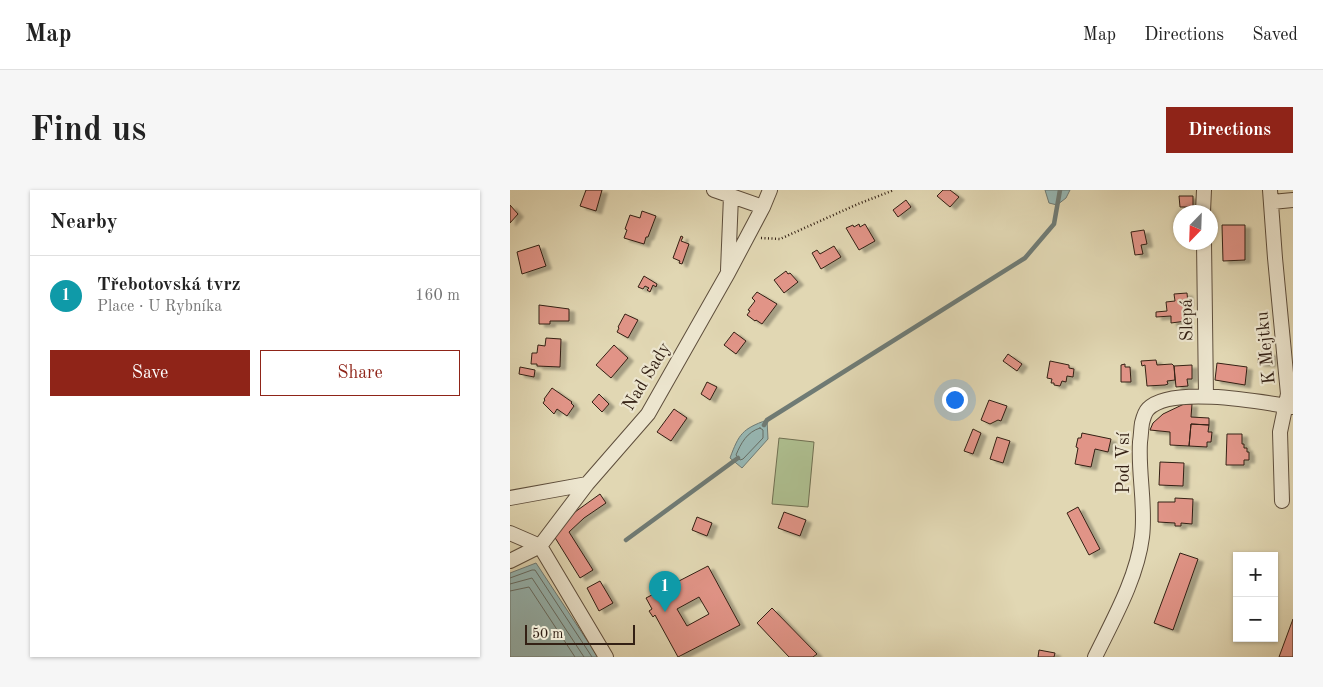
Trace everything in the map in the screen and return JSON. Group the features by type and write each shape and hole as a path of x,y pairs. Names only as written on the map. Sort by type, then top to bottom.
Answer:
{"street":[{"path":"714,190 763,207"},
{"name":"Nad Sady","path":"540,546 587,484 648,414 728,273 770,190"},
{"path":"1203,205 1204,190"},
{"path":"728,273 731,196"},
{"path":"1271,196 1293,200"},
{"name":"K Mejtku","path":"1271,196 1289,407 1280,432 1282,501"},
{"name":"Slepá","path":"1204,250 1206,396"},
{"name":"Pod Vsí","path":"1095,657 1126,591 1139,553 1143,516 1139,462 1142,424 1147,410 1159,403 1206,396 1289,407"},
{"path":"510,498 587,484"},
{"path":"510,533 540,546 606,657"},
{"path":"510,561 540,546"}],"path":[{"path":"747,236 780,239 894,190"}],"green space":[{"path":"779,438 814,442 808,507 772,504"}],"water":[{"path":"1045,190 1070,190 1066,198 1057,205 1049,203"},
{"path":"767,420 768,439 742,468 730,458 736,443 742,433 752,426"},
{"path":"536,563 598,657 510,657 510,573"}],"building":[{"path":"586,190 602,190 596,211 580,206"},
{"path":"943,190 950,190 959,197 950,207 937,196"},
{"path":"1179,196 1193,196 1193,205 1180,205"},
{"path":"906,200 911,207 898,217 893,210"},
{"path":"510,205 518,214 510,223"},
{"path":"642,211 656,216 644,244 624,238 630,215 640,218"},
{"path":"859,224 860,227 865,224 875,241 859,250 846,228"},
{"path":"1222,225 1245,225 1245,260 1223,261"},
{"path":"1144,230 1147,244 1141,245 1143,254 1135,255 1131,232"},
{"path":"681,236 683,237 681,241 689,244 682,264 673,258"},
{"path":"539,245 546,266 522,274 517,252"},
{"path":"834,246 841,257 821,269 812,253 817,250 820,254"},
{"path":"786,271 798,282 784,293 774,280"},
{"path":"644,276 657,284 656,287 653,285 650,292 647,290 649,288 645,286 643,289 638,287"},
{"path":"757,292 777,304 762,324 747,315 750,311 748,310 755,301 752,298"},
{"path":"1187,293 1188,303 1185,303 1186,321 1171,323 1171,316 1156,317 1156,312 1167,311 1166,302 1175,301 1174,294"},
{"path":"539,305 569,309 569,321 550,321 550,324 539,324"},
{"path":"625,314 638,320 628,338 617,332"},
{"path":"734,332 746,341 736,354 724,345"},
{"path":"546,338 561,339 560,367 531,364 532,353 537,353 538,345 545,346"},
{"path":"614,345 628,358 611,378 596,365"},
{"path":"1259,352 1271,353 1270,364 1258,363"},
{"path":"1008,354 1022,364 1017,371 1003,361"},
{"path":"1156,360 1157,365 1172,364 1174,366 1175,380 1167,381 1168,384 1165,385 1147,386 1145,365 1142,366 1141,361"},
{"path":"1050,361 1069,365 1069,368 1074,369 1073,377 1067,376 1066,382 1062,381 1060,386 1051,383 1052,379 1047,378"},
{"path":"1217,363 1247,367 1245,385 1215,380"},
{"path":"1125,364 1125,367 1130,367 1131,382 1121,382 1121,365"},
{"path":"1192,365 1192,379 1187,379 1188,386 1176,387 1174,366"},
{"path":"520,367 535,370 534,377 519,374"},
{"path":"707,382 717,387 710,400 701,394"},
{"path":"552,388 572,402 574,406 567,416 557,409 554,414 543,403"},
{"path":"599,394 609,404 602,412 592,402"},
{"path":"989,400 1007,406 1001,421 998,420 990,424 981,420"},
{"path":"1184,404 1192,404 1191,417 1209,418 1209,425 1191,424 1189,446 1170,445 1170,432 1150,430 1153,423 1163,414"},
{"path":"674,409 687,418 671,441 657,432"},
{"path":"1191,424 1209,425 1208,432 1212,432 1211,442 1207,442 1207,447 1189,446"},
{"path":"973,429 981,433 973,454 964,451"},
{"path":"1082,433 1111,439 1108,452 1095,449 1091,467 1075,464 1078,438 1081,438"},
{"path":"1227,434 1242,434 1242,444 1244,444 1244,448 1247,448 1247,452 1249,452 1249,460 1244,460 1244,465 1226,465"},
{"path":"997,437 1010,441 1003,463 990,459"},
{"path":"1160,462 1184,463 1183,486 1159,485"},
{"path":"600,494 606,503 584,518 569,532 593,570 580,578 554,536 575,512"},
{"path":"1175,498 1193,499 1192,524 1181,523 1181,526 1175,526 1175,523 1158,522 1158,502 1175,502"},
{"path":"1078,507 1100,549 1089,555 1067,513"},
{"path":"784,512 806,520 800,536 778,528"},
{"path":"697,517 712,523 707,536 692,530"},
{"path":"1180,553 1198,559 1173,630 1154,623"},
{"path":"708,566 740,625 678,657 655,615 653,617 649,611 652,609 646,598","holes":["699,597 709,614 687,626 677,609"]},
{"path":"600,581 613,603 599,611 587,588"},
{"path":"772,608 817,654 813,657 789,657 757,623"},
{"path":"1293,619 1293,657 1279,657"},
{"path":"1039,650 1055,653 1054,657 1038,657"}],"waterway":[{"path":"764,425 767,420 1025,258 1054,224 1060,190"},
{"path":"626,540 738,458"}],"place":[{"name":"Třebotovská tvrz","path":"665,612"}]}
